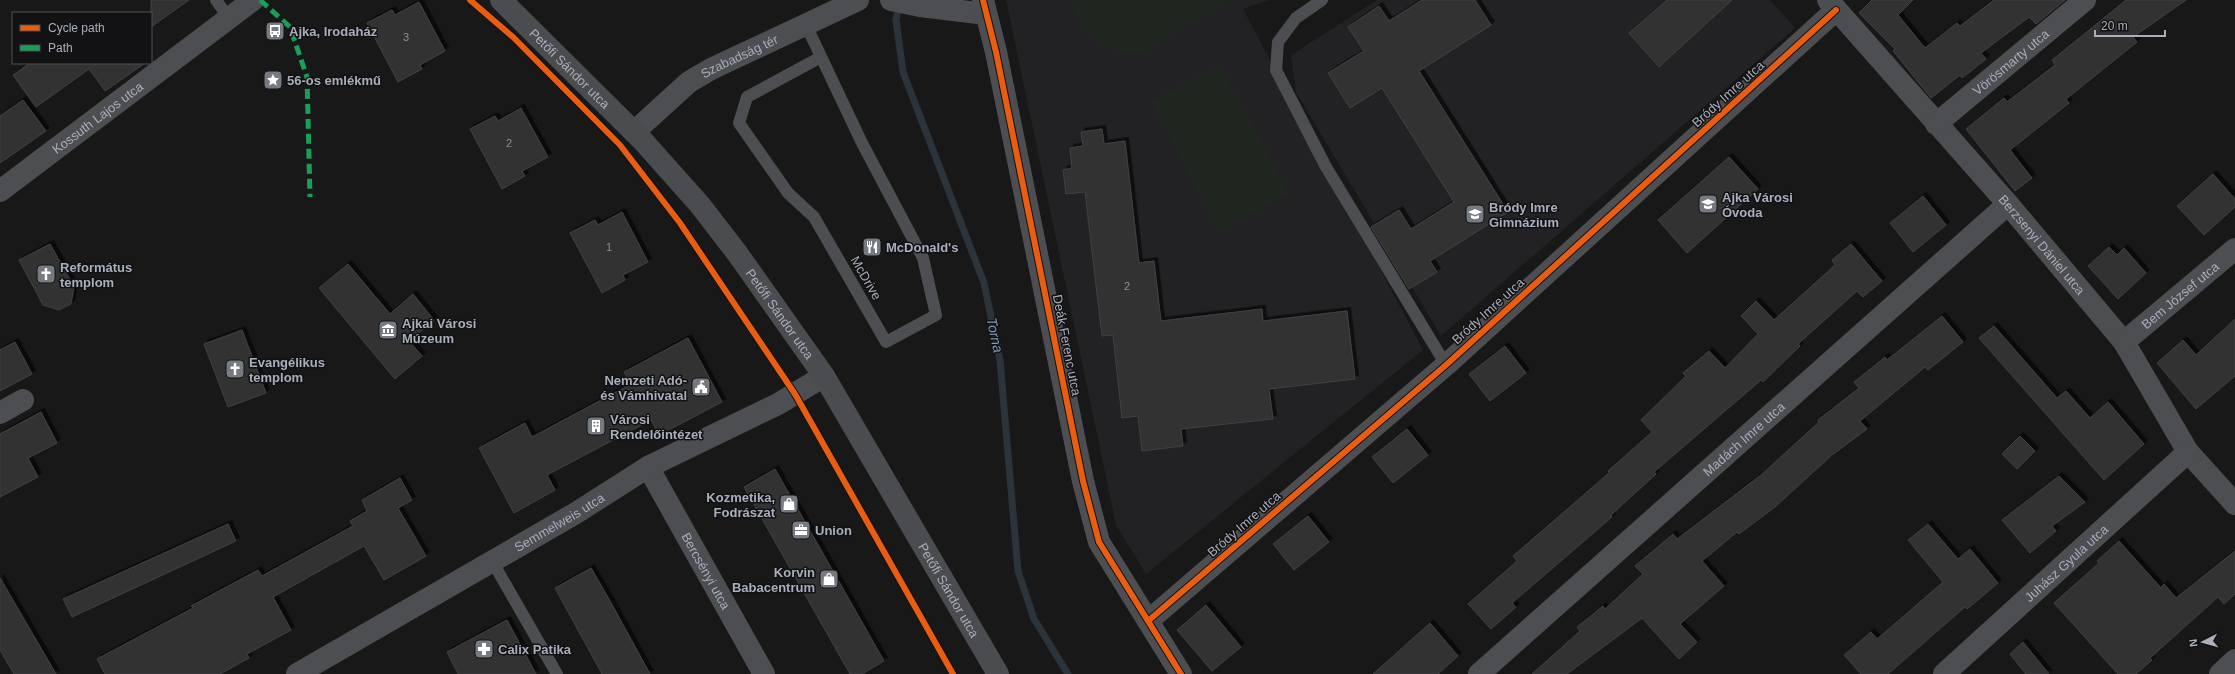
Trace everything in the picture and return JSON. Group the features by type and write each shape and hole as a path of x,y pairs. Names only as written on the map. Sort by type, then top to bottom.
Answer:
{"main road":[{"name":"Petőfi Sándor utca","path":"501,0 634,132 713,221 824,376 998,674"}],"street":[{"name":"Kossuth Lajos utca","path":"0,191 222,8 253,0"},
{"name":"Szabadság tér","path":"634,132 689,82 711,69 858,0"},
{"path":"891,0 920,6 985,7"},
{"name":"Vörösmarty utca","path":"1936,124 2085,0"},
{"name":"Bródy Imre utca","path":"1148,621 1446,364 1832,5"},
{"name":"Berzsenyi Dániel utca","path":"1832,5 2008,204 2124,342 2188,452 2235,504"},
{"name":"Deák Ferenc utca","path":"985,7 996,52 1083,481 1099,542 1181,674"},
{"name":"Madách Imre utca","path":"1479,674 2008,204"},
{"name":"Bem József utca","path":"2124,342 2235,249"},
{"name":"Semmelweis utca","path":"297,674 576,513 648,467 790,397 824,376"},
{"path":"0,413 23,400"},
{"name":"Juhász Gyula utca","path":"1944,674 2188,452"},
{"name":"Bercsényi utca","path":"648,467 764,674"},
{"path":"2220,674 2235,660"}],"lane":[{"path":"1322,0 1296,18 1278,42 1276,70 1326,167 1446,364"},
{"path":"806,25 821,57"},
{"name":"McDrive","path":"821,57 862,143 923,258 936,315 886,342 814,216 788,193 739,122 747,97 821,57"},
{"path":"492,561 557,674"}],"shaded area":[{"path":"1006,0 1269,0 1243,9 1423,350 1146,574 1116,525"},
{"path":"1071,0 1229,0 1143,52 1130,53 1118,52 1107,48 1088,33 1075,12"},
{"name":"Bródy Imre Gimnázium","path":"1377,0 1770,0 1795,28 1441,336 1296,92 1291,55"},
{"path":"1220,65 1289,194 1219,231 1151,102"}],"building":[{"path":"151,0 189,0 152,26"},
{"path":"1422,0 1475,0 1491,25 1419,71 1508,212 1430,261 1437,272 1409,289 1371,227 1399,210 1411,229 1454,202 1382,88 1350,108 1328,73 1364,51 1348,27 1379,6 1389,21"},
{"path":"1667,0 1732,0 1659,67 1629,33"},
{"path":"1872,0 1913,0 1898,15 1925,48 1957,23 1960,26 1994,0 2065,0 2036,24 2029,17 1981,53 1986,59 1962,78 1960,75 1931,98 1893,51 1895,49 1859,13"},
{"path":"2126,0 2186,0 2133,37 2137,42 2066,99 2069,103 2010,150 2032,178 2015,191 1966,129 2004,98 2007,102 2055,65 2052,60"},
{"path":"419,2 445,51 420,65 422,69 398,82 367,23 392,10 395,15"},
{"path":"29,64 144,64 105,91 89,69 36,107 13,75"},
{"path":"23,100 46,131 0,163 0,116"},
{"path":"521,108 548,157 522,171 525,176 502,189 470,129 495,116 498,121"},
{"path":"1102,129 1104,144 1125,141 1139,263 1154,261 1161,321 1262,309 1263,321 1347,311 1355,379 1269,389 1273,419 1181,429 1183,446 1142,451 1138,416 1122,418 1113,335 1102,336 1085,192 1066,194 1063,170 1072,168 1070,148 1083,146 1081,132"},
{"name":"Ajka Városi Óvoda","path":"1729,157 1758,189 1687,253 1658,220"},
{"path":"2213,174 2235,199 2235,207 2204,235 2177,206"},
{"path":"1923,196 1946,225 1913,252 1890,223"},
{"path":"622,212 648,262 623,275 625,280 602,293 570,233 595,220 598,225"},
{"name":"Református templom","path":"50,244 74,287 71,304 59,310 43,305 19,260"},
{"path":"1851,244 1882,281 1863,297 1857,291 1798,344 1800,346 1763,382 1761,380 1654,472 1656,474 1611,515 1612,517 1512,603 1516,607 1491,629 1468,604 1517,561 1513,556 1610,472 1608,471 1652,432 1641,420 1686,376 1683,373 1709,351 1725,368 1758,334 1741,316 1756,301 1774,320 1835,265 1832,260"},
{"path":"2109,247 2117,255 2124,248 2146,273 2118,299 2088,266"},
{"name":"Ajkai Városi Múzeum","path":"348,264 390,314 413,294 434,320 409,341 422,356 395,379 319,288"},
{"path":"1942,316 1963,342 1928,370 1925,367 1860,421 1867,429 1832,455 1775,507 1739,534 1737,532 1702,561 1724,586 1680,624 1697,642 1679,659 1642,618 1567,674 1532,674 1580,631 1577,627 1603,606 1605,609 1643,574 1635,566 1673,534 1677,539 1761,475 1819,422 1818,420 1859,388 1854,382 1885,357 1887,360"},
{"path":"2235,319 2235,376 2196,409 2157,363 2183,340 2196,355"},
{"path":"1994,326 2057,398 2066,391 2090,418 2108,402 2144,444 2104,480 1979,338"},
{"name":"Evangélikus templom","path":"242,330 266,393 228,407 204,344"},
{"name":"Városi Rendelőintézet","path":"688,338 722,402 659,435 651,420 547,475 555,490 514,513 479,448 525,423 532,437 631,384 624,372"},
{"path":"15,342 32,374 0,391 0,350"},
{"path":"1505,346 1526,373 1490,401 1469,374"},
{"path":"41,412 57,443 28,458 38,477 0,497 0,434"},
{"path":"1407,429 1428,455 1393,483 1372,457"},
{"path":"2020,436 2035,451 2017,469 2002,454"},
{"path":"775,469 884,661 862,674 850,674 744,487"},
{"path":"2059,476 2085,502 2052,526 2056,531 2030,553 2002,520"},
{"path":"400,478 412,500 398,508 426,556 384,580 364,546 273,597 291,630 247,654 249,658 220,674 105,674 97,659 193,608 191,606 258,570 262,576 353,526 350,521 367,511 362,500"},
{"path":"1308,516 1329,542 1294,570 1273,544"},
{"path":"228,524 236,541 72,617 63,599"},
{"path":"1928,524 1958,559 1970,549 1998,583 1967,609 1965,607 1888,674 1861,674 1844,655 1871,632 1877,639 1943,582 1908,540"},
{"path":"2119,541 2161,588 2164,584 2176,598 2235,551 2235,594 2224,604 2218,597 2150,658 2152,660 2136,674 2118,674 2054,603 2099,563 2097,561"},
{"path":"591,568 650,674 602,674 555,588"},
{"path":"0,578 56,674 14,674 0,650"},
{"path":"1206,605 1241,647 1212,671 1177,630"},
{"name":"Calix Patika","path":"507,620 536,674 458,674 447,652"},
{"path":"1430,623 1458,656 1438,674 1373,674"},
{"path":"2023,642 2049,674 2026,674 2010,654"}],"waterway":[{"name":"Torna","path":"899,4 896,20 903,72 984,283 1000,360 1018,571 1034,619 1068,674"}],"marked path":[{"path":"260,0 290,27 307,77 310,197"}],"cycle path":[{"path":"470,0 513,37 620,145 680,223 795,394 953,674"},
{"path":"983,0 996,52 1083,481 1099,542 1181,674"},
{"path":"1148,621 1446,365 1836,10"}],"place":[{"name":"Ajka, Irodaház","path":"275,31"},
{"name":"56-os emlékmű","path":"273,80"},
{"name":"Ajka Városi Óvoda","path":"1708,204"},
{"name":"Bródy Imre Gimnázium","path":"1475,214"},
{"name":"McDonald's","path":"872,247"},
{"name":"Református templom","path":"46,274"},
{"name":"Ajkai Városi Múzeum","path":"388,330"},
{"name":"Evangélikus templom","path":"235,369"},
{"name":"Nemzeti Adó- és Vámhivatal","path":"701,387"},
{"name":"Városi Rendelőintézet","path":"596,426"},
{"name":"Kozmetika, Fodrászat","path":"789,504"},
{"name":"Union","path":"801,530"},
{"name":"Korvin Babacentrum","path":"829,579"},
{"name":"Calix Patika","path":"484,649"}]}
